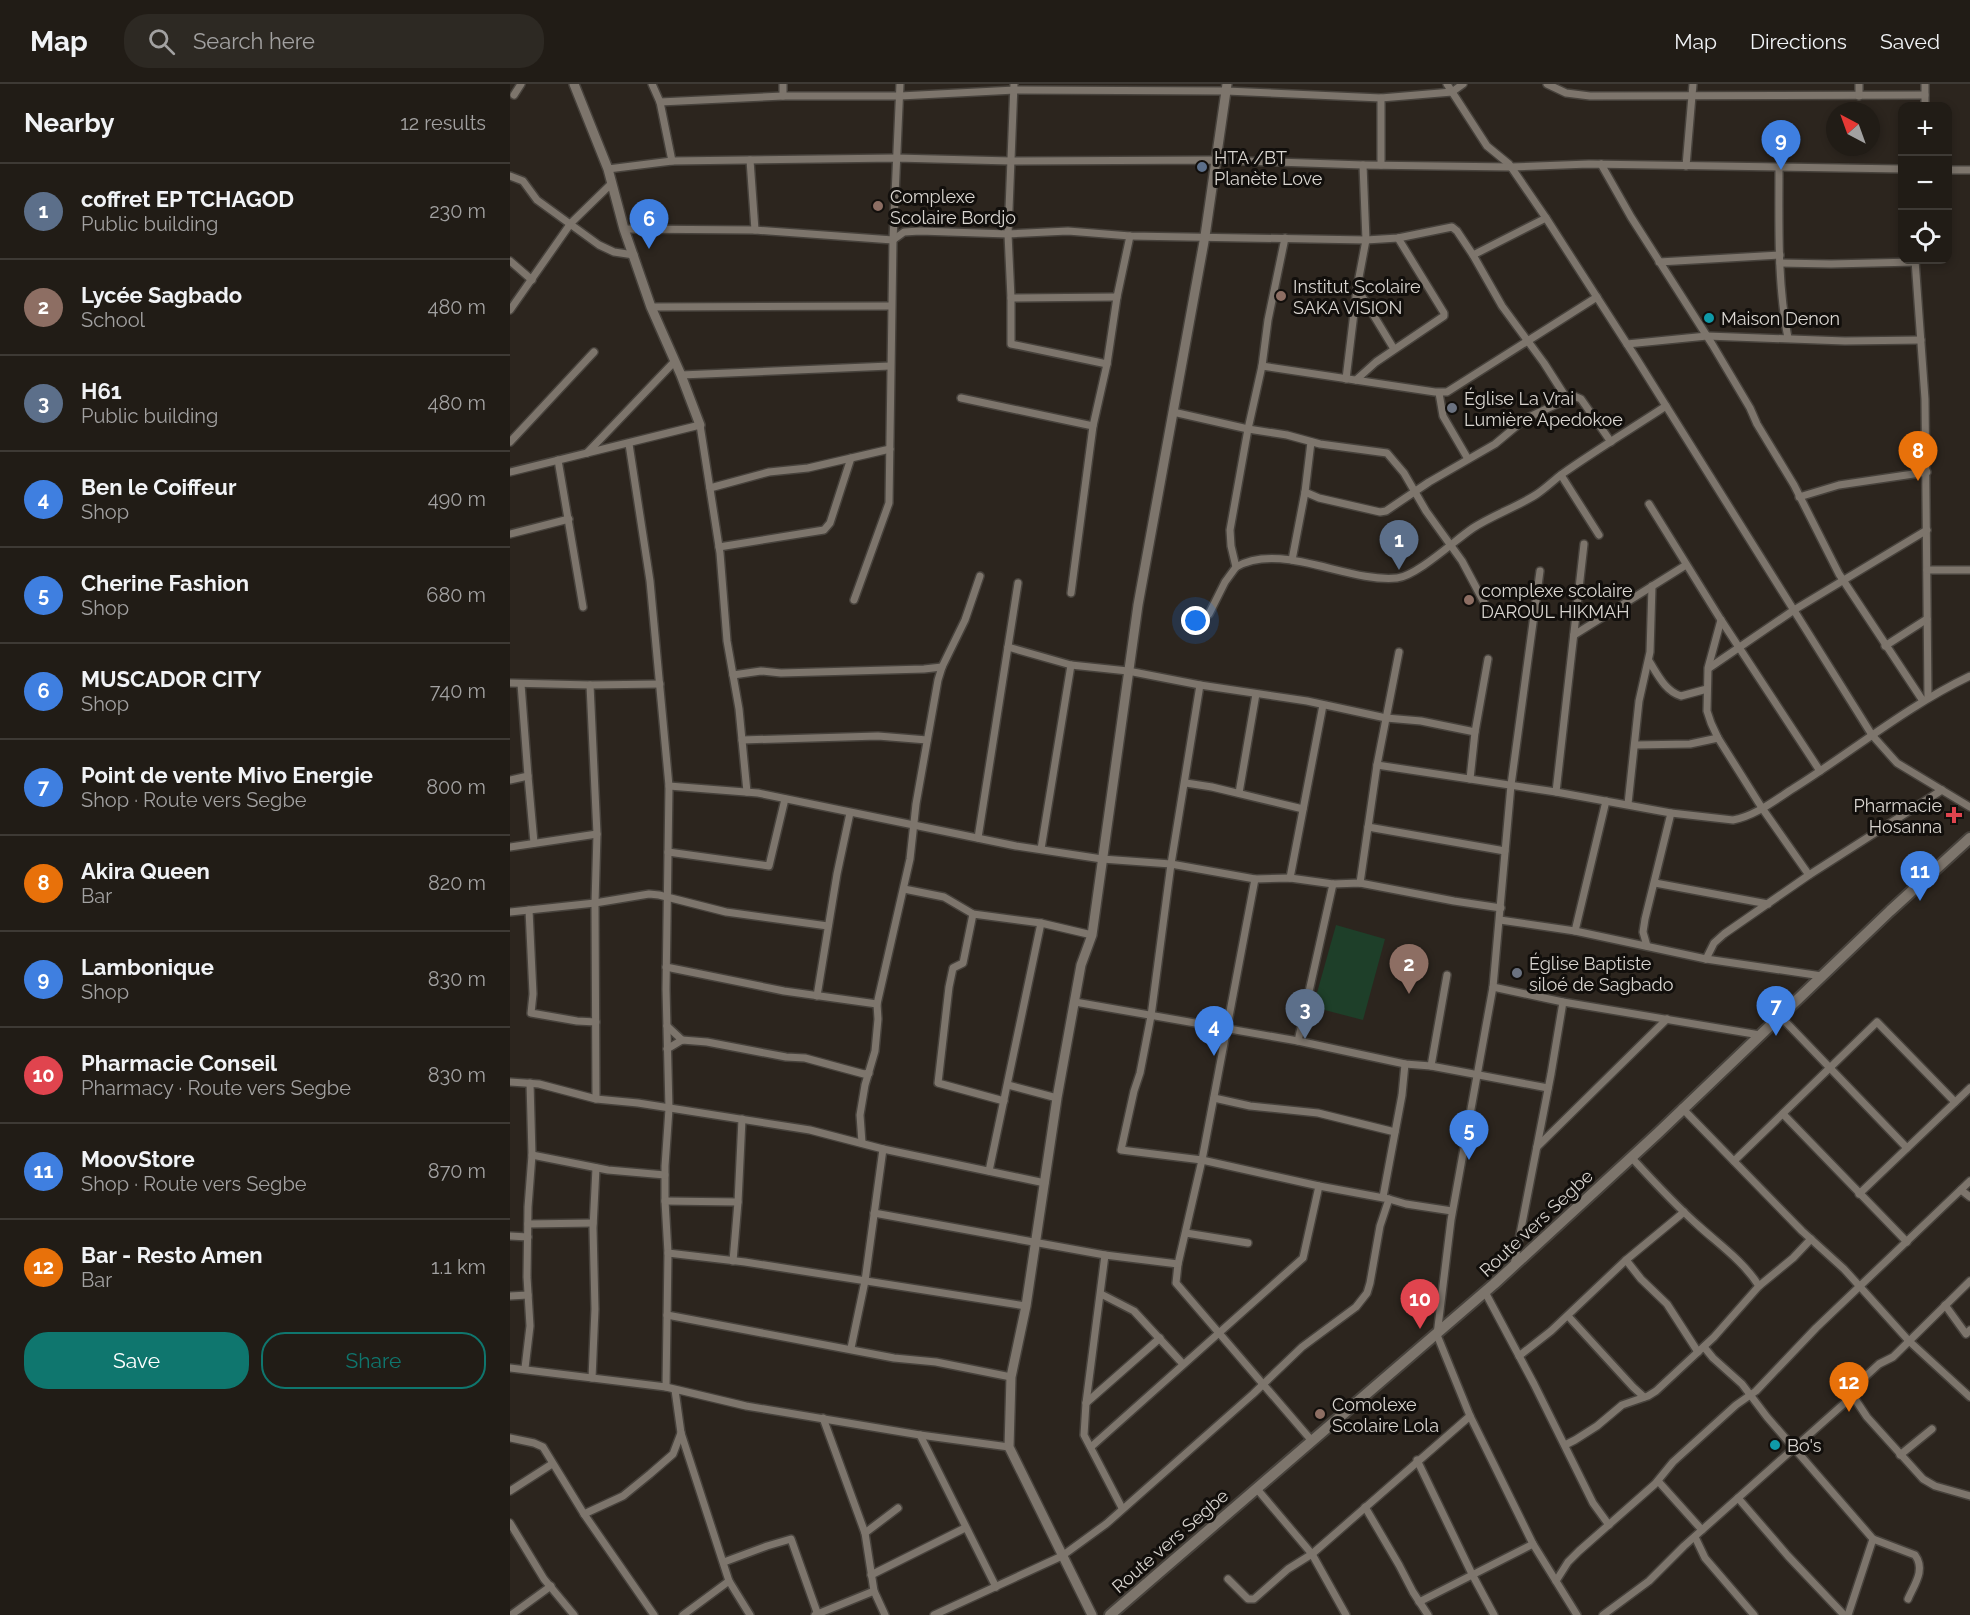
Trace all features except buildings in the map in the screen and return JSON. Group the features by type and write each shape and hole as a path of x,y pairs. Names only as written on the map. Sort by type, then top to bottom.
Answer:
{"main road":[{"name":"Route vers Segbe","path":"1110,1615 1513,1267 1970,838"}],"street":[{"path":"511,96 521,84"},
{"path":"574,84 608,169 624,229 651,307 700,425 719,547 727,641 742,740 747,792"},
{"path":"652,84 660,102 672,161"},
{"path":"783,84 783,96"},
{"path":"854,600 888,510 891,306 900,84"},
{"path":"1447,84 1490,149 1511,167 1546,218 1872,735 1897,763 1970,807"},
{"path":"660,102 783,96 900,96 1015,87 1227,88 1381,98 1452,92 1463,84"},
{"path":"1547,84 1566,93 1590,96 1925,95"},
{"path":"1686,166 1693,84"},
{"path":"1859,84 1859,96"},
{"path":"1925,84 1925,102"},
{"path":"1015,87 1008,234 1011,344 1107,364"},
{"path":"1092,1615 1009,1447 1011,1377 1026,1306 1057,1098 1081,964 1092,935 1128,671 1205,236 1227,88"},
{"path":"1381,98 1381,165"},
{"path":"608,169 672,161 896,158 1011,161 1217,160 1511,167 1601,164 1898,169"},
{"path":"750,160 755,230"},
{"path":"1601,164 1659,262 1707,336 1794,485 1798,497 1843,580 1885,646 1925,699"},
{"path":"1346,379 1357,288 1366,240 1363,165"},
{"path":"1779,167 1780,259 1788,338"},
{"path":"1952,170 1970,170"},
{"path":"510,176 523,181 537,200 599,245 614,252 634,255"},
{"path":"510,310 571,223 612,183"},
{"path":"1473,255 1546,218"},
{"path":"624,229 755,230 893,240 903,232 920,231 1008,234 1068,231 1130,236 1366,240 1398,238 1452,227 1473,255 1502,306 1567,399"},
{"path":"1071,592 1093,426 1107,364 1117,297 1130,236"},
{"path":"1236,567 1230,530 1285,238"},
{"path":"1356,380 1372,365 1445,314 1398,238"},
{"path":"1659,262 1780,259 1831,264 1898,262"},
{"path":"510,261 532,280"},
{"path":"1915,264 1925,399 1927,472 1925,699"},
{"path":"1357,288 1394,349"},
{"path":"1011,298 1117,297"},
{"path":"1262,366 1439,393 1451,390 1597,297"},
{"path":"651,307 891,306"},
{"path":"1627,344 1707,336 1845,341 1921,340"},
{"path":"511,439 594,352"},
{"path":"587,453 675,361"},
{"path":"681,375 890,366"},
{"path":"1439,393 1443,416 1468,459"},
{"path":"1305,492 1319,498 1380,512 1390,509 1495,444 1524,419 1574,396 1581,399 1611,442"},
{"path":"961,398 1093,426"},
{"path":"1209,614 1225,582 1236,567 1251,559 1292,560 1369,577 1397,578 1406,575 1452,546 1474,528 1532,497 1561,475 1666,406"},
{"path":"1173,412 1311,442 1387,453 1404,472 1426,511 1452,546 1486,606"},
{"path":"510,472 700,425"},
{"path":"1292,560 1305,492 1311,442"},
{"path":"629,444 650,581 669,786 666,967 669,1109 665,1175 668,1253 666,1387"},
{"path":"710,488 770,472 808,468 890,449"},
{"path":"719,547 824,530 830,523 851,458"},
{"path":"558,460 570,519 583,607"},
{"path":"1798,497 1839,485 1927,472"},
{"path":"1561,475 1599,535"},
{"path":"1649,504 1738,647 1820,771"},
{"path":"510,534 570,519"},
{"path":"1708,668 1794,610 1927,530"},
{"path":"1556,792 1584,544"},
{"path":"1574,635 1686,565"},
{"path":"1927,570 1970,570"},
{"path":"1540,571 1511,785 1492,987 1452,1211 1437,1335 1470,1416 1533,1544 1577,1615"},
{"path":"862,1143 860,1115 865,1085 875,1051 878,1019 876,1004 903,889 927,740 942,667 965,620 980,576"},
{"path":"978,838 1018,583"},
{"path":"1628,804 1640,701 1649,661 1652,586"},
{"path":"1885,646 1927,619"},
{"path":"1721,620 1708,668 1707,711 1718,738 1809,875"},
{"path":"1008,647 1071,665 1128,671 1475,732"},
{"path":"1360,883 1377,765 1399,651"},
{"path":"1470,779 1475,732 1488,659"},
{"path":"1649,661 1664,684 1677,695 1707,689"},
{"path":"1041,849 1071,665"},
{"path":"733,675 761,671 781,673 942,667"},
{"path":"1377,765 1556,792 1671,813 1733,820 1742,818 1762,807 1820,771 1925,699 1970,676"},
{"path":"510,683 660,684"},
{"path":"521,684 534,843"},
{"path":"590,685 597,834 595,903 597,1099"},
{"path":"1200,685 1186,783 1171,864 1151,1016 1121,1150 1202,1160 1406,1204 1452,1211"},
{"path":"1239,793 1256,694"},
{"path":"1290,878 1323,705"},
{"path":"742,740 868,736 927,740"},
{"path":"1635,745 1690,744 1718,738"},
{"path":"510,780 528,776"},
{"path":"1186,783 1303,808"},
{"path":"669,786 747,792 1003,844 1102,859 1171,864 1255,879 1290,878 1333,884 1360,883 1501,908"},
{"path":"1706,959 1714,943 1724,934 1809,875 1942,790"},
{"path":"668,852 769,866 785,799"},
{"path":"1575,932 1606,801"},
{"path":"817,996 850,813"},
{"path":"1647,945 1644,928 1671,813"},
{"path":"1368,827 1505,851"},
{"path":"510,847 597,834"},
{"path":"1255,879 1228,1029 1202,1160 1178,1264 1176,1284 1312,1441"},
{"path":"1655,883 1768,904"},
{"path":"1298,1041 1333,884"},
{"path":"903,889 944,897 973,914 1041,923 1092,935"},
{"path":"510,912 595,903 649,894 726,912 828,926"},
{"path":"529,910 533,994 531,1013 596,1022"},
{"path":"973,914 963,963 953,968 949,987 938,1083 1004,1101"},
{"path":"1500,920 1647,945 1706,959 1822,976"},
{"path":"990,1171 1041,923"},
{"path":"666,967 758,987 876,1004"},
{"path":"1431,1066 1447,975"},
{"path":"1492,987 1563,1002 1760,1035"},
{"path":"1075,1002 1298,1041 1405,1064 1431,1066 1548,1088"},
{"path":"1513,1267 1563,1002"},
{"path":"1780,1016 1907,1148"},
{"path":"1537,1147 1668,1019"},
{"path":"1734,1161 1877,1022 1955,1102"},
{"path":"667,1026 682,1040 805,1058 864,1074 868,1073"},
{"path":"667,1049 682,1040"},
{"path":"936,1615 1062,1556 1106,1524 1302,1347 1360,1302 1370,1283 1386,1198 1405,1064"},
{"path":"510,1082 530,1083 597,1099 810,1130 883,1149 1045,1183"},
{"path":"525,1368 530,1326 528,1224 532,1155 530,1083"},
{"path":"1008,1085 1057,1098"},
{"path":"1859,1194 1970,1088"},
{"path":"1214,1098 1250,1106 1318,1113 1395,1132"},
{"path":"1682,1108 1810,1239 1844,1269 1910,1341 1970,1397"},
{"path":"1783,1114 1907,1242"},
{"path":"733,1261 742,1119"},
{"path":"851,1348 865,1281 883,1149"},
{"path":"532,1155 596,1168 665,1175"},
{"path":"1631,1157 1684,1212 1724,1247 1759,1286"},
{"path":"592,1378 595,1309 593,1222 596,1168"},
{"path":"1556,1581 1574,1557 1658,1480 1673,1462 1736,1405 1750,1396 1790,1358 1816,1328 1970,1181"},
{"path":"1090,1447 1303,1258 1319,1186"},
{"path":"1961,1190 1970,1197"},
{"path":"665,1201 738,1203"},
{"path":"1519,1356 1568,1316 1626,1260 1684,1212"},
{"path":"874,1213 1105,1255 1178,1264"},
{"path":"528,1224 593,1222"},
{"path":"1186,1233 1248,1243"},
{"path":"510,1236 528,1238"},
{"path":"1565,1445 1597,1426 1622,1405 1656,1391 1704,1347 1759,1286 1787,1264 1810,1239"},
{"path":"668,1253 1026,1306"},
{"path":"1105,1255 1086,1402 1084,1435 1122,1508"},
{"path":"1626,1260 1641,1279 1667,1304 1698,1352"},
{"path":"1603,1615 1649,1581 1702,1530 1853,1396 1866,1376 1893,1357 1970,1281"},
{"path":"1485,1292 1596,1509 1609,1525"},
{"path":"1101,1294 1134,1311 1182,1364"},
{"path":"510,1296 528,1295"},
{"path":"1944,1305 1966,1334 1970,1330"},
{"path":"667,1315 851,1348 894,1358 936,1362 1011,1377"},
{"path":"1568,1316 1644,1397"},
{"path":"1086,1402 1160,1338"},
{"path":"1704,1347 1742,1384 1873,1539 1915,1555 1918,1559 1919,1574 1908,1599"},
{"path":"510,1368 525,1368 666,1387 746,1406 920,1435 1009,1447"},
{"path":"675,1390 681,1433 729,1581 750,1615"},
{"path":"1853,1396 1867,1417 1916,1474 1943,1489 1970,1496"},
{"path":"1228,1579 1251,1600 1288,1569 1312,1554 1470,1416"},
{"path":"823,1418 865,1533 874,1592 885,1615"},
{"path":"1900,1455 1932,1429"},
{"path":"584,1514 623,1496 650,1474 673,1454 681,1433"},
{"path":"920,1435 996,1587"},
{"path":"510,1438 543,1447 584,1514 654,1615"},
{"path":"1417,1460 1494,1615"},
{"path":"510,1491 552,1464"},
{"path":"1658,1480 1702,1530"},
{"path":"1257,1488 1312,1554 1346,1615"},
{"path":"1738,1498 1788,1556 1846,1615 1873,1539"},
{"path":"865,1533 898,1508"},
{"path":"1365,1508 1428,1615"},
{"path":"510,1523 544,1579 574,1615"},
{"path":"871,1575 965,1528"},
{"path":"1695,1537 1705,1558 1754,1615"},
{"path":"724,1562 791,1539 817,1615 874,1592"},
{"path":"1419,1602 1533,1544"},
{"path":"683,1615 729,1581"},
{"path":"511,1615 551,1587"}],"green space":[{"path":"1336,925 1385,939 1363,1020 1313,1007"}],"place":[{"name":"HTA /BT Planète Love","path":"1202,167"},
{"name":"Lambonique","path":"1781,170"},
{"name":"Complexe Scolaire Bordjo","path":"878,206"},
{"name":"MUSCADOR CITY","path":"649,249"},
{"name":"Institut Scolaire SAKA VISION","path":"1281,296"},
{"name":"Maison Denon","path":"1709,318"},
{"name":"Église La Vrai Lumière Apedokoe","path":"1452,408"},
{"name":"Akira Queen","path":"1918,481"},
{"name":"coffret EP TCHAGOD","path":"1399,570"},
{"name":"complexe scolaire DAROUL HIKMAH","path":"1469,600"},
{"name":"Pharmacie Hosanna","path":"1954,815"},
{"name":"MoovStore","path":"1920,901"},
{"name":"Église Baptiste siloé de Sagbado","path":"1517,973"},
{"name":"Lycée Sagbado","path":"1409,994"},
{"name":"Point de vente Mivo Energie","path":"1776,1036"},
{"name":"H61","path":"1305,1039"},
{"name":"Ben le Coiffeur","path":"1214,1056"},
{"name":"Cherine Fashion","path":"1469,1160"},
{"name":"Pharmacie Conseil","path":"1420,1329"},
{"name":"Bar - Resto Amen","path":"1849,1412"},
{"name":"Comolexe Scolaire Lola","path":"1320,1414"},
{"name":"Bo's","path":"1775,1445"}]}
